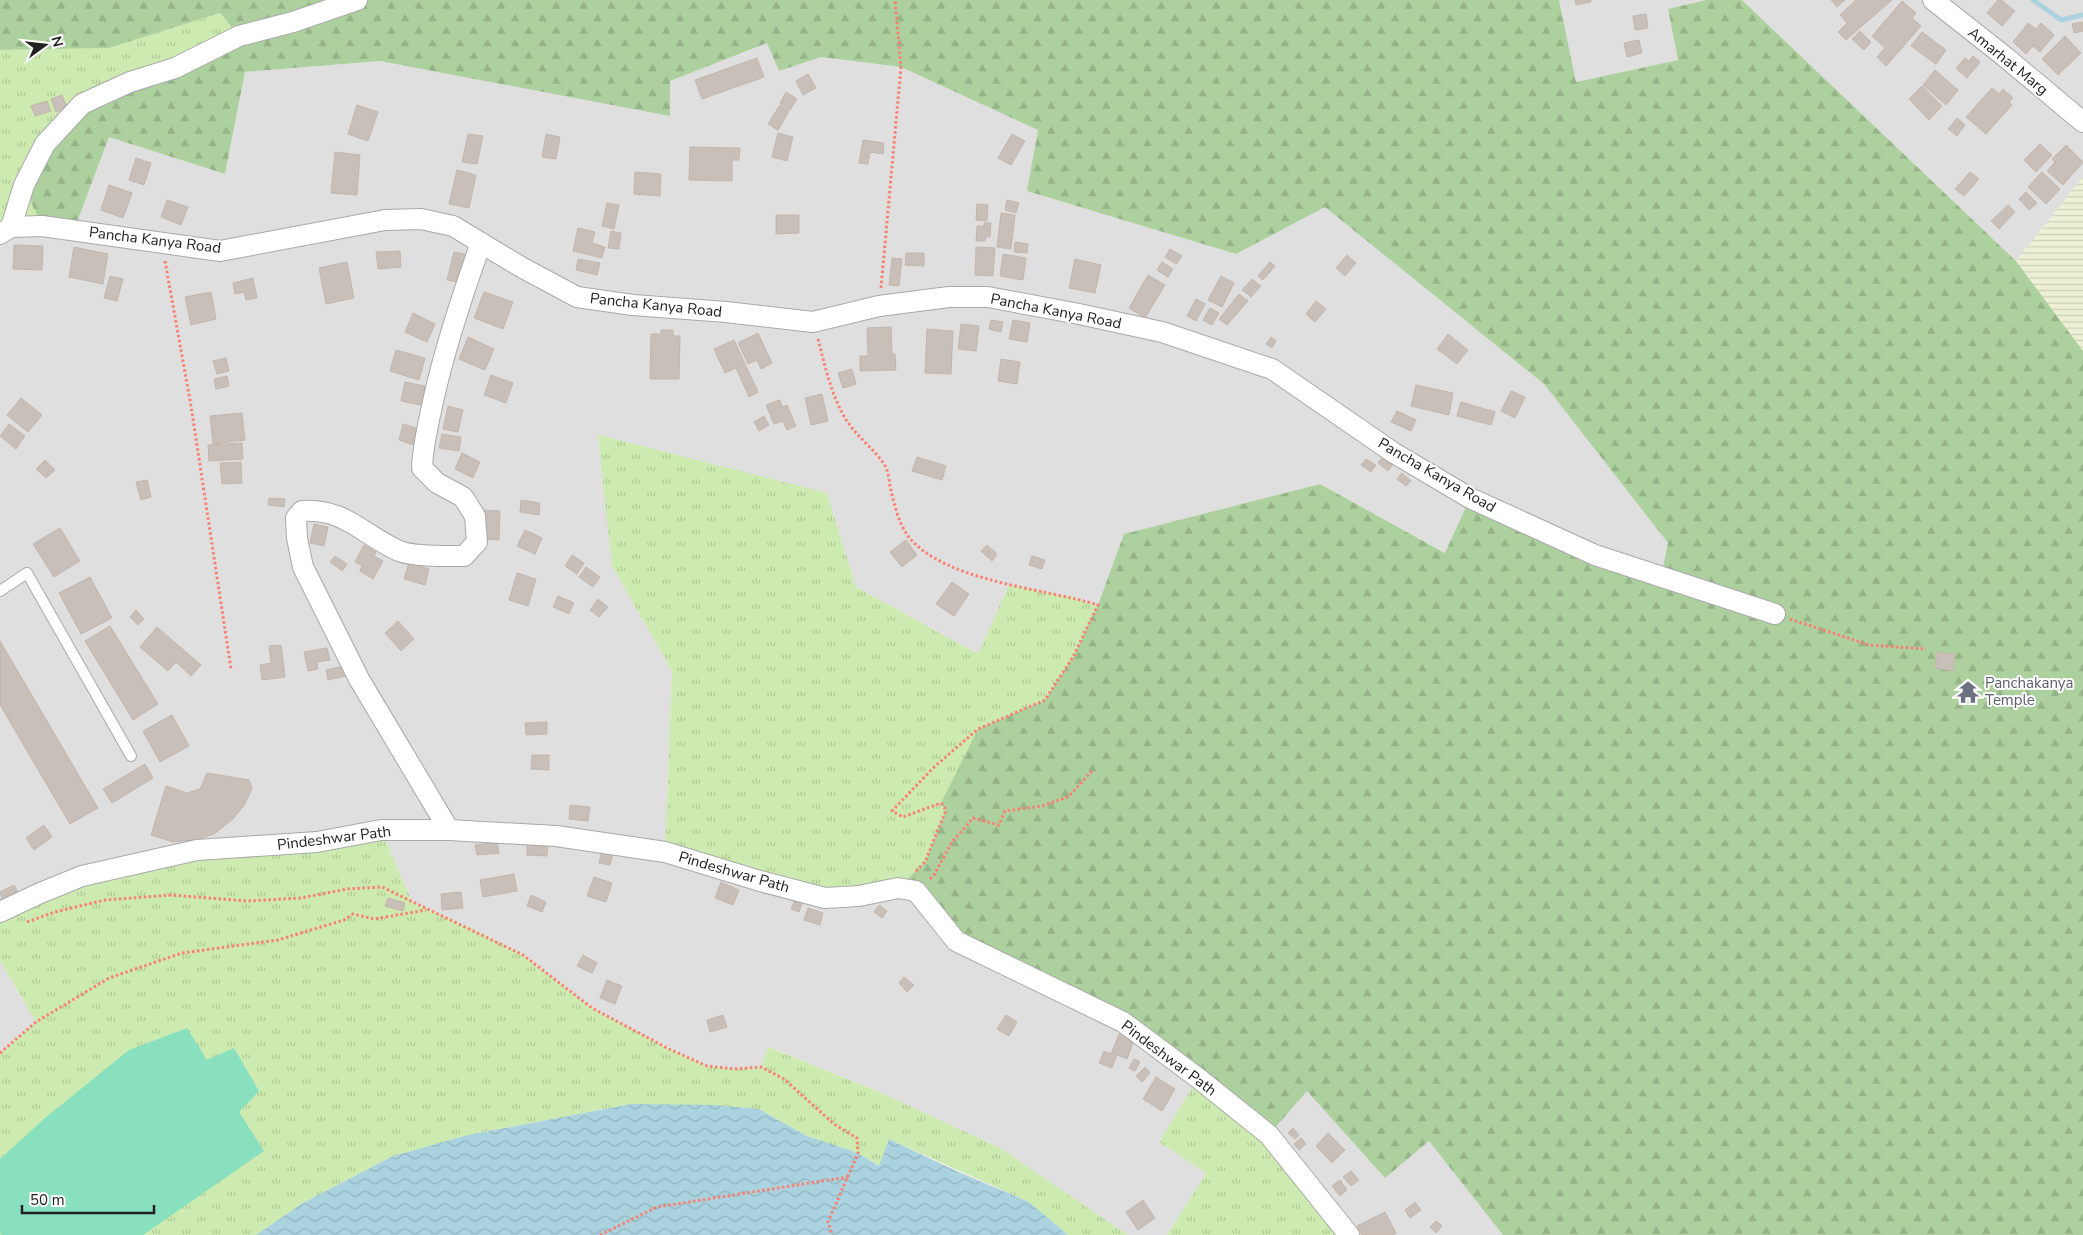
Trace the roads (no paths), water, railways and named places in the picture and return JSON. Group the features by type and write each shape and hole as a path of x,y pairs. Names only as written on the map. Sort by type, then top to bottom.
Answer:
{"street":[{"path":"5,230 24,185 45,144 82,104 130,82 176,68 240,36 293,22 357,0"},
{"name":"Amarhat Marg","path":"1933,0 2083,122"},
{"name":"Pancha Kanya Road","path":"5,230 42,226 220,251 385,220 421,219 453,226 521,267 577,297 634,305 726,312 813,322 879,306 949,297 988,297 1162,332 1272,369 1394,452 1470,498 1595,555 1776,614"},
{"path":"449,830 359,678 318,598 303,567 297,538 296,518 302,511 318,510 342,517 401,552 440,556 464,556 477,542 475,516 462,496 437,483 422,468 422,454 441,366 460,300 481,242"},
{"name":"Pindeshwar Path","path":"0,912 82,876 197,850 316,842 381,830 449,830 556,836 665,852 760,881 825,898 907,890 956,941 1123,1022 1198,1078 1269,1135 1349,1235"}],"lane":[{"path":"0,591 28,573 131,756"}],"water":[{"path":"631,1104 714,1105 759,1109 807,1136 858,1153 879,1166 889,1139 954,1170 1029,1202 1068,1235 256,1235 303,1203 393,1156 468,1135"}],"waterway":[{"path":"2033,0 2061,20 2083,15"}],"place":[{"name":"Panchakanya Temple","path":"1968,692"}]}
